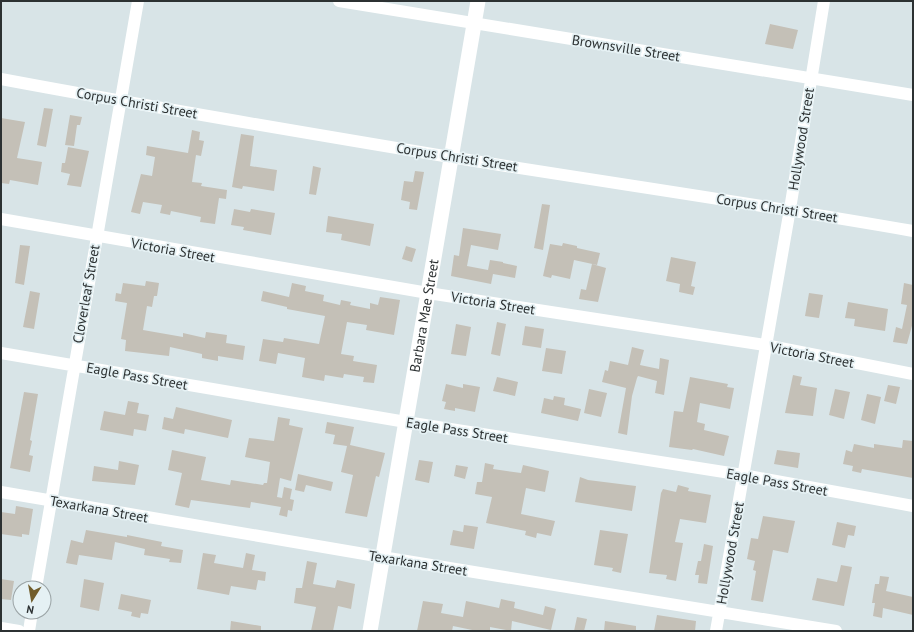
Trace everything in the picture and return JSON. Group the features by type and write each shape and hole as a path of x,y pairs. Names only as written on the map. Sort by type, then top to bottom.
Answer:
{"street":[{"name":"Cloverleaf Street","path":"37,580 96,237 122,101 138,1"},
{"name":"Brownsville Street","path":"339,1 474,24 811,77 913,95"},
{"name":"Barbara Mae Street","path":"370,631 450,157 478,1"},
{"name":"Hollywood Street","path":"716,631 790,209 824,1"},
{"name":"Corpus Christi Street","path":"1,79 450,157 790,209 913,231"},
{"name":"Victoria Street","path":"1,219 96,237 428,293 765,346 913,374"},
{"name":"Eagle Pass Street","path":"1,353 406,422 743,475 913,506"},
{"name":"Texarkana Street","path":"1,492 382,557 836,631"},
{"path":"29,631 31,620"},
{"path":"1,628 19,631"}],"building":[{"path":"770,24 798,30 793,49 765,44"},
{"path":"44,108 53,109 46,147 37,145"},
{"path":"70,115 82,117 80,125 77,125 74,146 65,145"},
{"path":"1,118 25,122 17,158 42,162 38,185 10,180 9,184 1,183"},
{"path":"192,130 200,132 199,140 204,141 201,156 196,155 192,182 202,183 201,186 227,190 226,199 219,198 215,224 200,222 201,217 171,211 170,215 160,213 162,205 143,202 140,214 131,212 141,174 152,176 155,157 146,155 147,146 188,153"},
{"path":"241,134 254,136 250,166 277,170 274,191 243,186 242,189 232,187"},
{"path":"68,147 89,151 81,187 67,185 70,174 61,172 62,163 65,163"},
{"path":"313,166 321,168 316,195 309,194"},
{"path":"415,171 424,172 417,210 409,209 410,202 401,200 404,181 413,182"},
{"path":"542,204 550,205 543,250 534,248"},
{"path":"234,209 250,212 251,209 275,213 271,235 243,230 244,227 231,225"},
{"path":"328,216 374,224 370,246 341,240 342,234 326,232"},
{"path":"463,228 501,234 498,250 471,245 467,266 488,270 490,260 503,262 517,266 515,278 493,274 491,284 451,276 454,255 459,256"},
{"path":"563,243 600,253 597,265 574,260 570,279 552,275 551,278 543,276 550,244 562,246"},
{"path":"20,245 30,246 24,285 15,283"},
{"path":"406,246 416,249 412,262 402,259"},
{"path":"671,257 696,262 691,286 695,287 693,295 679,292 680,284 666,281"},
{"path":"592,264 606,268 598,302 579,299 581,289 586,290"},
{"path":"146,281 159,283 157,296 154,296 152,307 147,306 143,330 183,337 183,333 205,338 206,332 227,335 226,343 245,346 243,360 218,356 218,361 202,358 202,354 170,347 169,356 125,351 126,340 121,339 127,303 115,301 116,293 121,294 123,283 145,286"},
{"path":"292,283 306,286 305,291 324,295 323,301 340,305 341,300 351,302 350,305 370,309 370,303 378,305 380,297 400,300 394,335 366,330 367,325 347,322 341,354 354,356 353,361 377,365 374,383 363,382 364,377 344,374 343,378 325,375 324,381 302,377 305,358 278,353 276,364 259,361 263,339 283,342 284,338 319,344 325,316 287,309 287,307 261,301 263,291 289,297"},
{"path":"904,283 913,285 913,322 907,344 893,342 896,327 902,329 907,305 901,304"},
{"path":"30,291 40,293 34,329 23,327"},
{"path":"809,293 823,295 819,318 805,316"},
{"path":"848,302 888,309 885,331 854,326 855,319 845,318"},
{"path":"497,322 506,324 500,356 491,354"},
{"path":"456,324 471,327 466,356 451,354"},
{"path":"525,326 544,329 541,348 522,345"},
{"path":"632,347 644,350 640,365 659,369 660,358 669,360 664,395 655,393 657,381 638,376 632,396 627,435 618,433 626,388 602,382 605,370 608,371 610,361 628,365"},
{"path":"546,348 566,351 562,374 542,371"},
{"path":"793,375 802,377 800,385 817,388 813,416 785,413"},
{"path":"497,377 518,382 515,396 493,391"},
{"path":"690,377 728,384 727,387 734,388 730,409 700,403 697,422 705,424 704,430 729,436 724,456 693,449 669,447 674,411 683,412"},
{"path":"446,384 463,388 463,384 480,387 475,412 455,408 455,411 444,409 446,402 442,401"},
{"path":"888,385 900,387 896,404 884,401"},
{"path":"589,389 607,393 601,417 584,413"},
{"path":"835,389 850,392 844,419 829,415"},
{"path":"24,392 38,394 30,440 32,441 29,455 33,456 30,472 10,468"},
{"path":"867,394 881,397 875,424 861,420"},
{"path":"554,396 565,398 564,405 581,409 578,421 541,413 544,398 553,400"},
{"path":"128,401 139,403 137,413 149,415 146,431 134,429 133,436 100,430 104,411 125,415"},
{"path":"176,407 232,420 228,438 185,429 184,434 162,429 164,417 173,419"},
{"path":"278,417 290,419 289,425 303,428 291,481 280,478 277,497 282,498 284,487 292,489 290,499 294,500 292,511 288,510 287,517 279,515 281,507 251,502 250,508 191,500 189,508 175,505 182,473 168,470 172,450 206,457 201,480 230,485 231,480 263,485 264,483 267,483 270,462 245,457 249,438 274,441"},
{"path":"327,422 354,427 350,445 385,453 379,477 376,476 367,517 345,513 353,475 341,472 347,446 333,444 335,435 325,433"},
{"path":"903,440 913,441 913,478 862,469 861,473 852,471 853,466 843,464 846,450 852,452 854,444 874,448 874,444 902,448"},
{"path":"777,450 800,453 798,468 774,464"},
{"path":"419,460 433,462 429,483 415,480"},
{"path":"119,461 139,465 135,485 92,481 94,466 118,470"},
{"path":"485,463 494,465 493,469 521,473 523,465 549,471 545,492 526,488 521,514 555,521 551,536 537,533 536,538 525,535 526,531 486,523 492,497 475,494 477,482 482,482"},
{"path":"456,465 468,467 465,479 454,476"},
{"path":"298,474 333,482 331,491 306,485 304,492 295,490"},
{"path":"580,477 588,480 636,486 632,511 575,502"},
{"path":"678,485 689,488 688,491 711,495 706,523 680,519 675,542 683,543 676,581 666,579 667,575 649,573 661,493 663,489 676,492"},
{"path":"16,506 33,509 29,535 22,534 22,537 1,534 1,512 15,514"},
{"path":"763,516 795,521 788,553 773,550 763,602 751,600 756,571 753,570 755,561 747,559 751,538 758,539"},
{"path":"837,522 856,526 854,536 848,535 845,548 832,545"},
{"path":"464,525 478,527 474,549 450,545 453,530 463,532"},
{"path":"86,530 127,537 127,535 162,542 161,546 183,550 181,563 169,562 170,559 144,555 145,549 115,542 112,560 79,555 77,565 66,563 71,540 83,543"},
{"path":"600,530 628,534 621,573 612,571 613,568 594,565"},
{"path":"704,544 713,546 707,584 698,583 699,575 695,575 698,561 701,561"},
{"path":"203,553 216,555 214,563 243,568 246,553 255,555 252,570 266,572 265,581 258,580 256,590 231,586 229,595 197,589"},
{"path":"307,561 317,563 313,584 335,588 337,580 355,584 351,609 338,606 333,631 311,631 316,607 294,603 296,588 302,588"},
{"path":"841,565 852,567 844,606 812,600 817,578 837,582"},
{"path":"880,576 889,577 886,591 913,597 913,615 883,608 882,618 873,616 875,603 872,603 875,584 879,584"},
{"path":"1,579 12,581 11,600 1,599"},
{"path":"84,579 104,583 99,611 80,607"},
{"path":"121,594 151,600 148,614 141,613 140,618 131,616 132,612 118,609"},
{"path":"501,599 515,602 514,608 543,615 545,606 556,609 551,630 512,621 511,631 490,627 490,631 477,631 453,626 452,631 417,631 423,601 443,604 441,613 463,617 466,601 499,608"},
{"path":"657,615 696,621 695,631 654,631"},
{"path":"577,617 587,619 584,631 574,631"},
{"path":"231,621 261,626 261,631 230,631"},
{"path":"605,621 636,626 636,631 604,631"}]}
